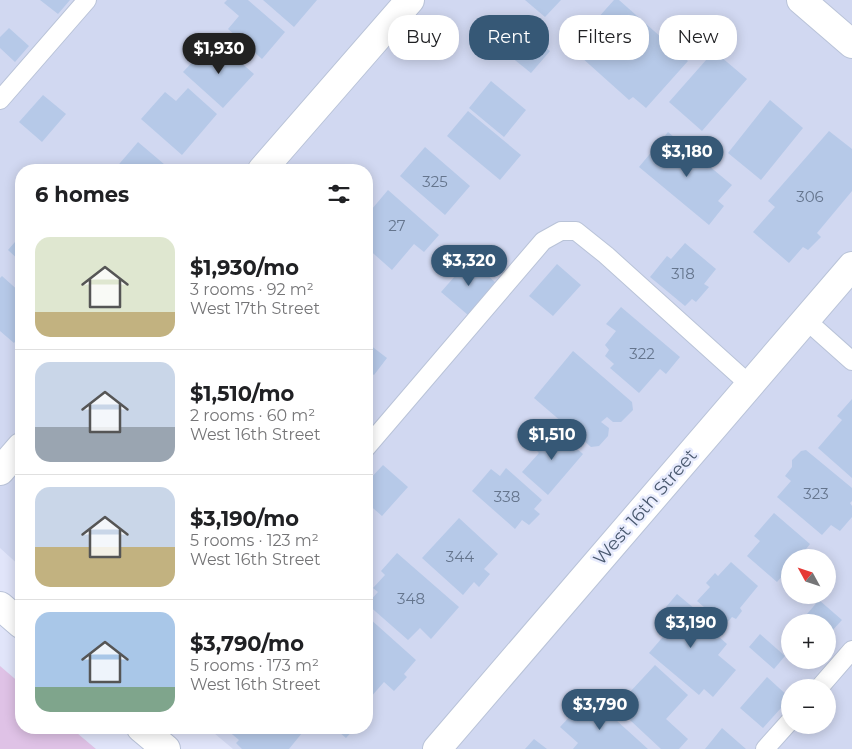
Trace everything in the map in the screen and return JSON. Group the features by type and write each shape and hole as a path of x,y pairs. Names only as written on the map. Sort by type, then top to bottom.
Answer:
{"street":[{"path":"267,164 410,0"},
{"path":"801,0 852,44"},
{"name":"West 16th Street","path":"437,749 852,266"},
{"path":"0,471 15,453"},
{"path":"0,606 15,619"},
{"path":"148,734 166,749"}],"lane":[{"path":"0,100 87,0"},
{"path":"373,440 543,241 561,231 576,231 606,255 750,385"},
{"path":"806,320 852,361"},
{"path":"827,679 852,650"},
{"path":"765,749 781,731"}],"shaded area":[{"path":"0,0 852,0 852,749 233,749 215,734 373,734 373,164 15,164 15,562 0,548"},
{"path":"0,666 15,679 15,734 78,734 96,749 0,749"}],"building":[{"path":"40,0 70,0 58,14"},
{"path":"227,0 248,0 285,32 262,59 228,29 239,16 224,3"},
{"path":"263,0 317,0 294,27"},
{"path":"525,0 561,0 547,15 543,15"},
{"path":"614,0 619,0 636,15 601,15"},
{"path":"649,27 659,35 659,60 688,61 646,108 633,97 629,100 584,60 649,60"},
{"path":"9,28 29,46 15,62 0,48 0,37"},
{"path":"222,46 254,74 223,108 183,72 200,54 203,57 208,53 213,56"},
{"path":"515,60 542,60 531,73"},
{"path":"706,60 725,60 747,79 702,131 669,102"},
{"path":"491,81 526,110 504,137 469,108"},
{"path":"188,88 217,114 182,155 141,119 165,92 176,101"},
{"path":"43,95 66,114 42,142 19,122"},
{"path":"770,100 803,128 761,180 728,153"},
{"path":"468,111 521,155 500,180 447,136"},
{"path":"829,131 852,149 852,191 817,233 821,237 808,250 803,247 789,263 753,232 775,207 768,201"},
{"path":"668,132 732,185 718,201 724,206 709,225 639,167"},
{"path":"138,142 164,164 119,164"},
{"path":"425,147 470,186 445,215 400,176"},
{"path":"388,190 439,235 424,252 414,244 392,270 373,253 373,208"},
{"path":"15,242 15,256 8,250"},
{"path":"685,243 716,269 704,284 709,287 696,302 692,299 685,306 650,277 667,256 671,259"},
{"path":"470,259 496,283 468,315 441,292"},
{"path":"557,264 581,285 553,316 529,296"},
{"path":"2,276 15,288 14,343 0,331 0,278"},
{"path":"621,307 680,357 666,374 660,369 639,393 610,368 614,364 605,356 609,350 605,345 616,331 606,324"},
{"path":"373,347 387,358 373,374"},
{"path":"573,351 632,402 633,410 621,422 613,422 607,417 601,422 609,428 608,436 599,446 591,447 534,398"},
{"path":"852,399 852,478 818,448 842,420 837,416"},
{"path":"553,428 583,454 548,495 522,472 539,453 535,449"},
{"path":"806,450 852,488 852,501 850,503 852,506 852,517 840,531 831,525 822,535 777,497 791,481 785,476 792,467 792,460 801,451"},
{"path":"383,465 408,487 382,516 373,508 373,476"},
{"path":"506,468 542,500 534,509 540,514 529,525 522,520 515,529 472,491 491,469 500,476"},
{"path":"774,513 810,544 806,549 781,549 781,577 777,582 747,556 760,541 754,536"},
{"path":"459,518 498,554 484,569 490,574 479,587 474,582 463,595 422,558"},
{"path":"397,553 459,607 431,639 420,628 408,640 373,609 373,597 378,592 373,588 385,575 381,571"},
{"path":"731,562 758,586 740,608 742,611 736,619 732,617 725,625 697,601 710,587 706,583 715,573 718,576"},
{"path":"677,594 701,614 698,618 727,644 718,655 736,670 713,697 704,689 699,695 649,653 668,631 655,620"},
{"path":"816,604 824,604 835,614 807,614"},
{"path":"836,615 842,620 836,626"},
{"path":"373,622 416,660 404,674 407,677 394,691 384,682 373,695"},
{"path":"760,634 781,652 781,661 774,669 749,647"},
{"path":"655,665 688,695 666,719 688,739 679,749 661,749 616,707"},
{"path":"767,677 781,690 781,708 763,728 740,708"},
{"path":"595,701 648,749 573,749 578,743 560,727 573,713 580,719"},
{"path":"722,728 746,749 705,749"},
{"path":"232,734 301,734 289,749 242,749 236,743 239,740"},
{"path":"341,734 350,734 346,738"},
{"path":"534,739 547,749 525,749"}]}
